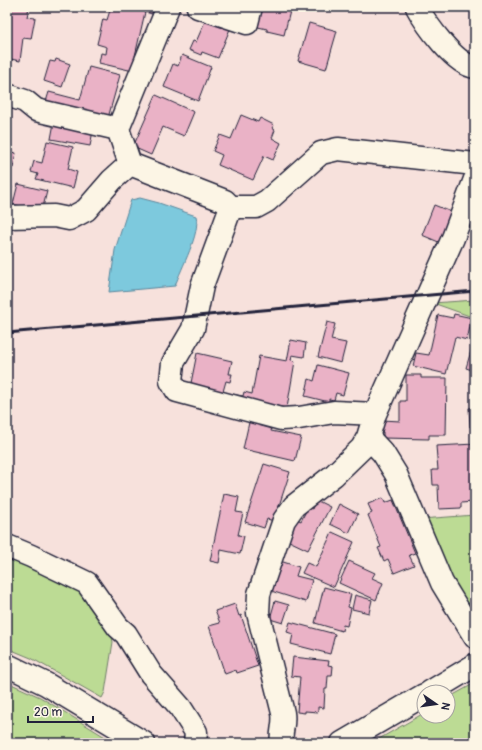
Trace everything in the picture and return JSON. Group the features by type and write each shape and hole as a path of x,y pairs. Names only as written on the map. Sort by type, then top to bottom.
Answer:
{"street":[{"path":"168,7 118,129 130,164 225,201 230,207"},
{"path":"198,7 247,23 251,7"},
{"path":"417,7 424,21 458,60 469,67 475,67"},
{"path":"7,95 25,101 36,110 118,129"},
{"path":"230,207 256,207 267,201 320,153 338,149 475,164"},
{"path":"7,217 54,216 69,219 86,210 112,180 130,164"},
{"path":"282,743 281,734 285,725 258,613 258,594 284,520 294,506 334,475 362,448 368,437 375,414 453,238 475,179"},
{"path":"230,207 202,286 193,329 173,363 170,381 177,391 281,419 299,418 334,412 375,414"},
{"path":"368,437 383,453 396,474 442,583 475,637"},
{"path":"7,546 87,583 118,627 126,634 151,674 180,707 196,732 195,743"},
{"path":"7,665 46,684 144,743"},
{"path":"444,684 475,666"},
{"path":"342,743 416,700"}],"green space":[{"path":"475,300 475,318 433,303"},
{"path":"475,515 475,630 421,519"},
{"path":"7,554 71,582 110,628 113,642 105,692 102,698 31,658 7,648"},
{"path":"7,682 40,697 115,743 7,743"},
{"path":"475,683 475,743 372,743 416,718 416,724 456,724 456,694"}],"water":[{"path":"140,198 196,216 196,232 190,251 175,286 109,292 115,250 131,200"}],"building":[{"path":"7,7 29,7 27,17 35,18 31,39 23,38 20,61 11,59 10,69 7,68"},
{"path":"111,7 153,7 152,14 145,12 133,71 99,63 101,53 106,54 107,47 97,44 103,19 107,20"},
{"path":"262,7 291,7 284,35 258,27"},
{"path":"206,19 230,29 218,58 202,52 201,55 189,50 193,41 196,42"},
{"path":"309,23 337,31 326,69 298,61"},
{"path":"182,55 211,67 198,101 164,87 173,64 178,66"},
{"path":"56,59 70,64 62,87 44,81 50,61 55,62"},
{"path":"89,67 120,75 108,118 45,105 49,92 80,100"},
{"path":"156,95 194,112 184,136 163,127 151,155 133,147"},
{"path":"241,115 258,122 260,118 274,125 272,128 275,130 272,138 281,143 273,160 264,156 253,180 218,165 222,155 213,151 220,135 231,139"},
{"path":"54,123 93,131 90,146 51,139"},
{"path":"47,141 73,147 68,169 77,172 73,188 36,179 38,174 31,172 34,161 42,163"},
{"path":"7,151 16,153 13,168 7,166"},
{"path":"18,184 47,191 42,211 13,204"},
{"path":"7,186 12,187 9,199 7,199"},
{"path":"434,205 454,213 441,243 422,235"},
{"path":"454,314 472,318 467,340 455,337 446,374 413,366 416,353 429,355 438,315 453,318"},
{"path":"327,322 335,324 331,340 346,343 341,363 318,357"},
{"path":"475,337 475,371 466,368"},
{"path":"291,340 306,343 304,357 292,355 291,360 295,361 287,408 255,402 230,402 231,394 243,396 244,392 252,394 259,356 287,361"},
{"path":"197,353 232,361 229,374 232,374 230,382 226,381 222,395 190,388"},
{"path":"318,365 349,373 343,395 336,393 334,400 329,399 329,402 305,396 309,379 314,381"},
{"path":"406,375 421,375 421,378 447,378 446,435 429,435 429,439 383,438 383,432 381,432 382,420 400,421 400,401 406,401"},
{"path":"469,408 475,408 475,427 470,427"},
{"path":"250,418 273,423 271,431 301,437 295,461 243,449"},
{"path":"475,444 475,479 472,479 473,502 461,503 461,508 439,509 438,485 433,485 432,470 438,470 436,446"},
{"path":"264,464 290,472 274,521 267,519 264,528 245,522"},
{"path":"224,494 239,497 236,512 243,513 238,535 244,536 240,554 221,550 219,563 210,561"},
{"path":"383,498 385,503 393,500 415,553 409,555 414,565 394,573 388,559 384,561 378,548 381,547 368,515 372,513 368,504"},
{"path":"316,500 330,507 308,550 287,540 297,519 301,521 308,507 312,509"},
{"path":"339,504 358,514 349,533 330,524"},
{"path":"332,532 354,542 334,587 302,573 307,563 316,567"},
{"path":"280,561 299,567 296,576 312,580 306,602 271,591"},
{"path":"349,561 375,573 372,578 383,583 376,600 339,583"},
{"path":"324,587 351,594 348,607 351,608 347,626 343,625 342,631 315,623"},
{"path":"355,595 372,600 369,613 352,609"},
{"path":"275,601 289,605 283,623 270,619"},
{"path":"235,604 239,616 241,615 258,666 237,673 236,670 225,674 209,626 220,623 215,611"},
{"path":"290,622 335,634 330,654 291,644 293,634 287,632"},
{"path":"293,657 329,661 328,665 333,666 332,676 328,676 327,689 325,689 324,708 318,707 318,712 297,712 300,677 291,676"}],"railway":[{"path":"7,333 475,291"}]}
